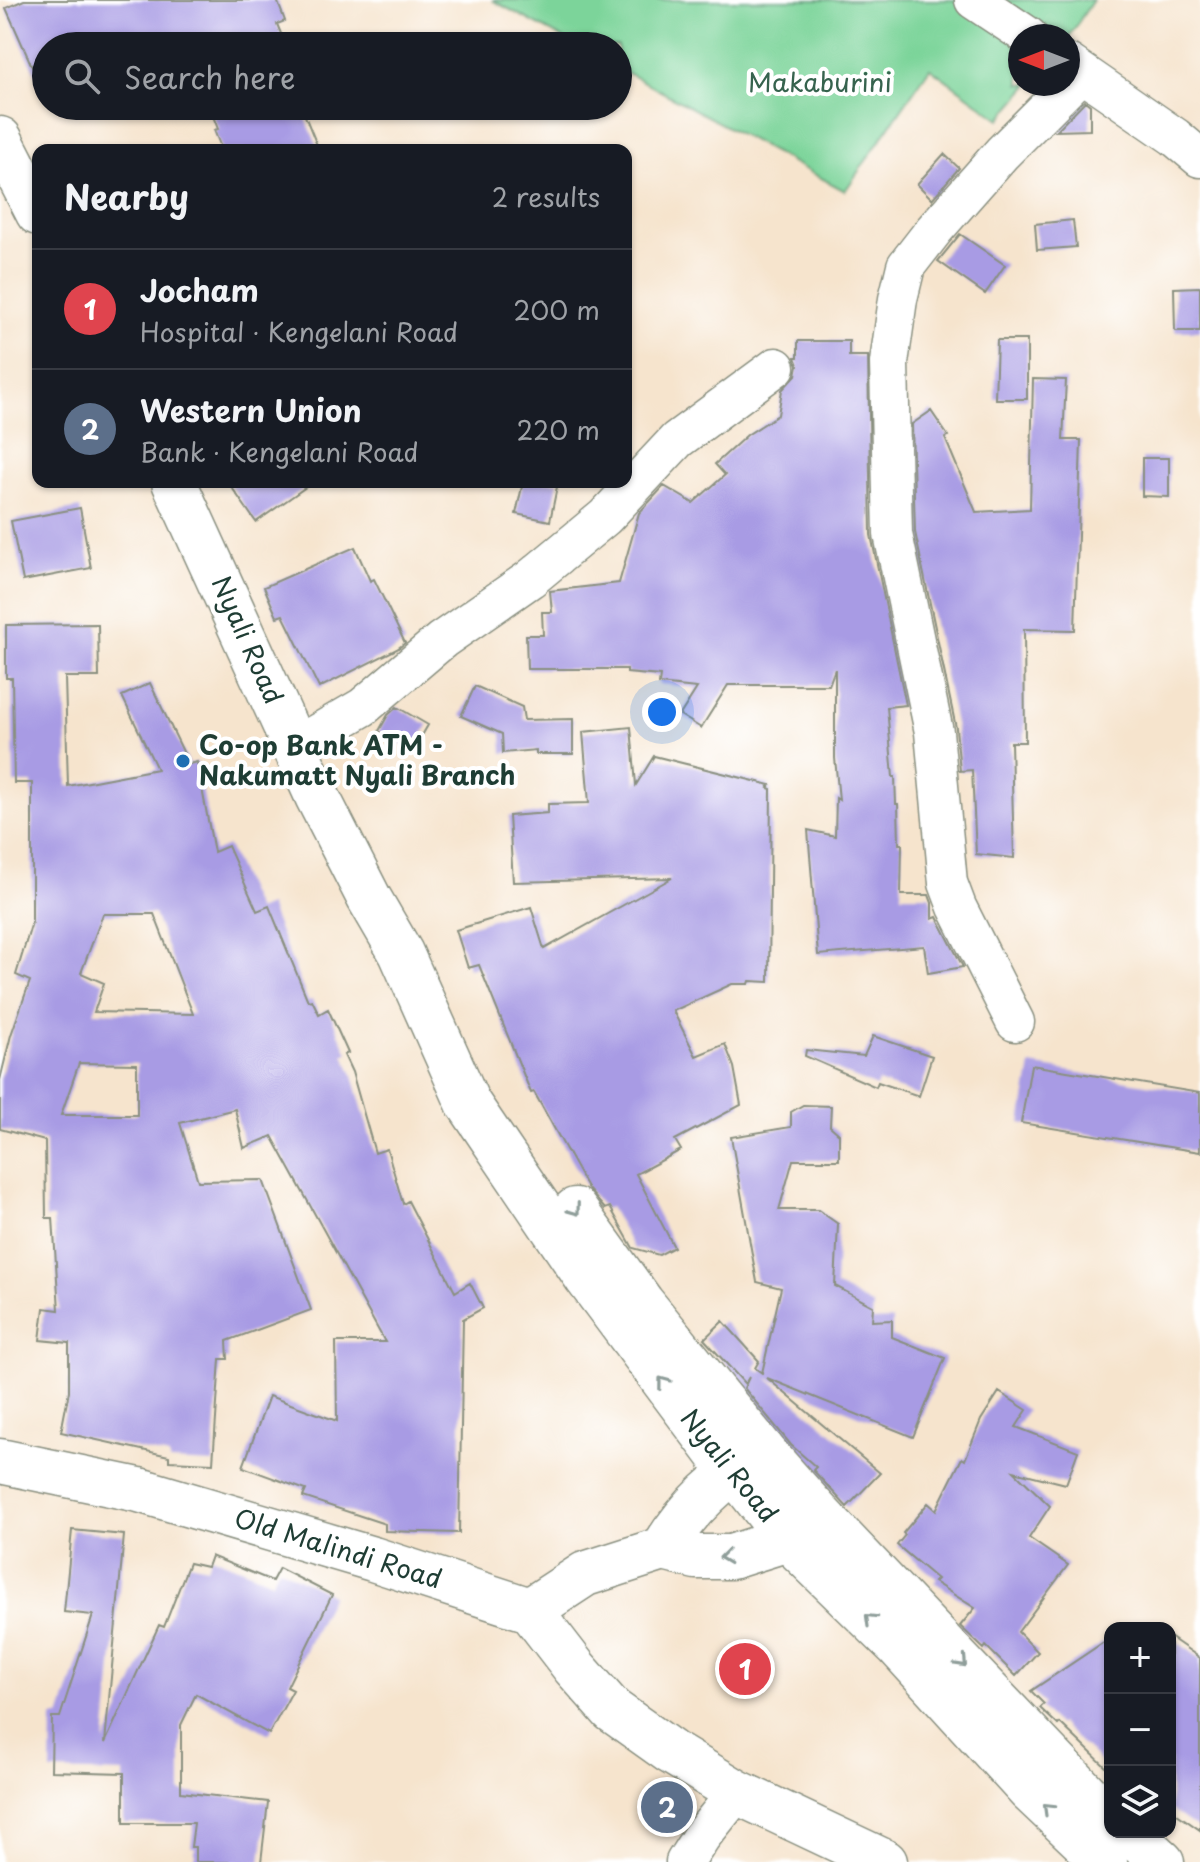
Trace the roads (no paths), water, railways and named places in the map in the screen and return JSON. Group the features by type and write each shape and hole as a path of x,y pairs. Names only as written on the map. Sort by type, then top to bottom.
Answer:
{"main road":[{"path":"0,139 32,201"},
{"name":"Nyali Road","path":"177,488 294,747 429,1012 487,1084 642,1303 747,1461 804,1526 898,1646 1029,1790 1105,1862"},
{"name":"Old Malindi Road","path":"0,1461 139,1490 373,1559 530,1610"},
{"path":"663,1549 680,1522 747,1461"},
{"path":"804,1526 731,1557 696,1557 663,1549 585,1574 530,1610 612,1710 671,1752 737,1792 885,1862"},
{"name":"Nyali Road","path":"804,1526 1104,1810"},
{"path":"1136,1838 1162,1862"}],"street":[{"path":"974,0 1010,24"},
{"path":"1080,71 1175,137 1200,158"},
{"path":"1015,1022 948,883 934,732 893,534 889,363 906,266 1051,96"},
{"path":"294,747 363,707 442,640 530,579 605,517 677,440 776,367"},
{"path":"685,1862 737,1792"}],"place":[{"name":"Co-op Bank ATM - Nakumatt Nyali Branch","path":"183,761"},
{"name":"Jocham","path":"745,1669"},
{"name":"Western Union","path":"667,1807"}],"park label":[{"name":"Makaburini","path":"820,83"}]}
